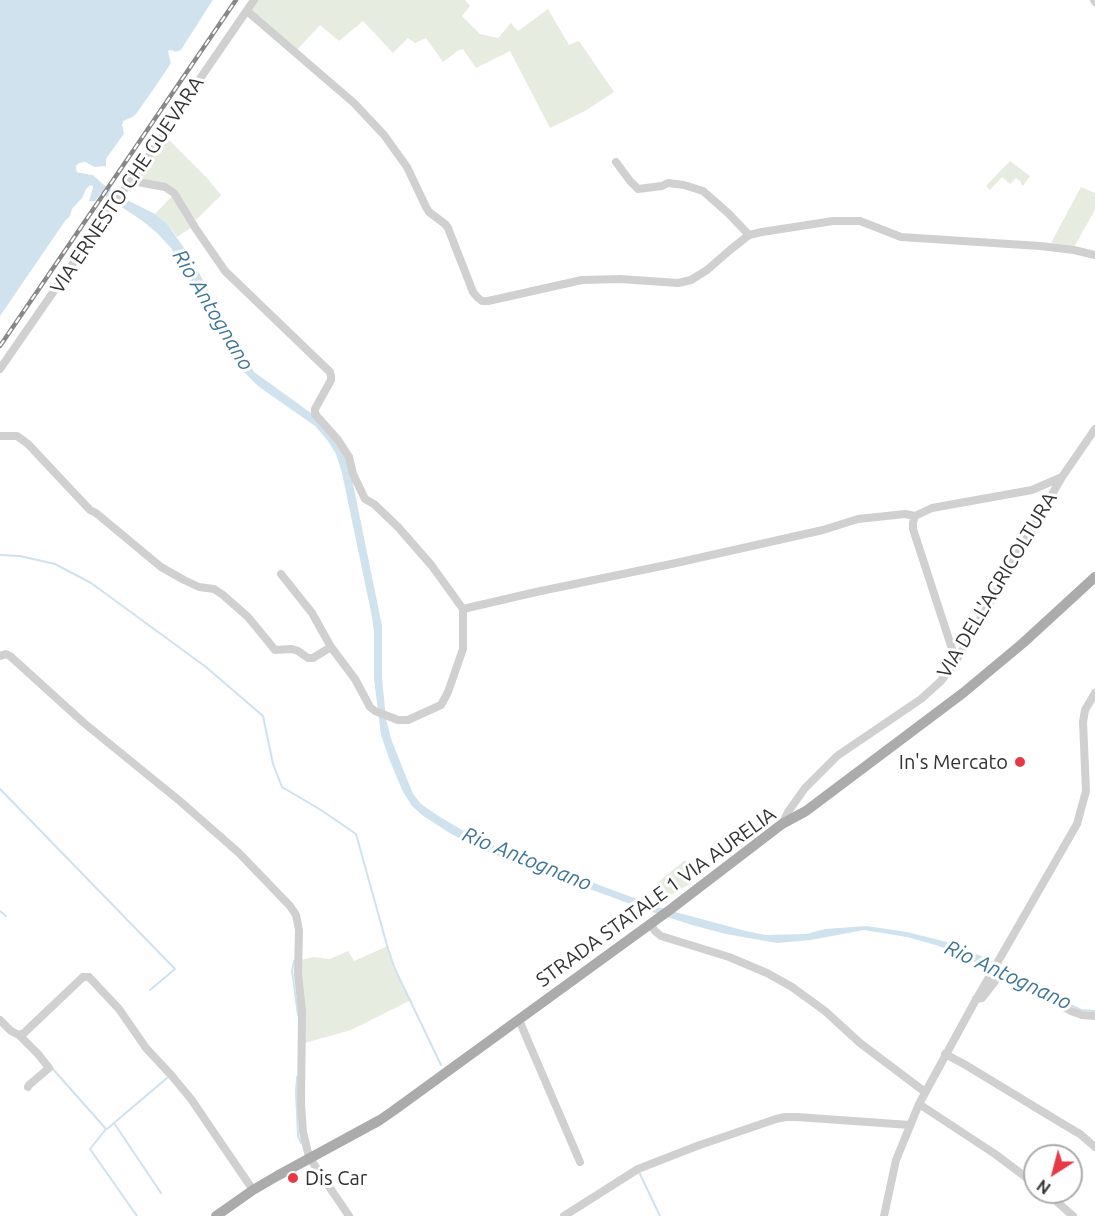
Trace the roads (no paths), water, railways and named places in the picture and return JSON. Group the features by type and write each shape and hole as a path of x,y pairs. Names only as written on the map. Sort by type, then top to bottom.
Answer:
{"main road":[{"name":"STRADA STATALE 1 VIA AURELIA","path":"221,1215 253,1190 309,1157 380,1120 652,923 782,824 806,811 963,693 1023,643 1095,577"}],"street":[{"name":"VIA ERNESTO CHE GUEVARA","path":"0,369 254,0"},
{"path":"247,11 354,104 384,135 407,167 429,212 448,228 473,292 482,301 582,280 620,279 678,283 691,280 707,270 749,235 833,221 860,221 901,237 1040,246 1095,255"},
{"path":"616,162 638,189 668,183 703,191 749,235"},
{"path":"132,180 165,187 174,193 225,271 330,372 331,380 315,409 315,414 338,440 349,457 353,474 365,499 374,504 398,526 440,576 463,609 463,649 441,705 408,720 398,720 370,707 356,679 331,647 312,613 281,574"},
{"name":"VIA DELL'AGRICOLTURA","path":"782,824 805,788 837,756 921,699 941,681 956,661 1062,477 1095,429"},
{"path":"0,436 17,436 28,444 90,510 161,567 199,587 214,589 223,595 248,617 275,650 298,651 308,658 313,658 331,647"},
{"path":"463,609 823,530 858,519 905,514 915,516 932,508 1032,490 1062,477"},
{"path":"915,516 913,529 956,661"},
{"path":"0,656 6,654 10,656 84,723 190,810 239,853 296,915 299,930 298,974 302,1011 301,1113 303,1132 309,1157 349,1216"},
{"path":"884,1216 896,1160 919,1104 976,999 1077,824 1086,791 1083,722 1085,710 1095,693"},
{"path":"652,923 655,931 661,936 729,957 767,973 792,987 825,1011 860,1044 925,1092"},
{"path":"976,999 982,998 999,976 1008,976 1071,1011 1095,1016"},
{"path":"18,1035 24,1034 83,977 90,977 119,1009 146,1048 190,1099 253,1190"},
{"path":"0,1020 38,1053 49,1068 28,1087"},
{"path":"519,1020 580,1162"},
{"path":"945,1054 1080,1134 1095,1147"},
{"path":"919,1104 1023,1175"},
{"path":"564,1216 638,1170 697,1146 776,1119 797,1117 910,1125"},
{"path":"1060,1204 1073,1216"}],"water":[{"path":"0,0 213,0 181,50 176,52 170,50 171,63 142,108 122,124 124,134 106,159 106,166 94,167 85,162 76,166 77,172 93,175 105,186 155,214 167,224 189,255 254,372 311,413 337,440 349,464 382,626 382,678 386,719 391,739 413,794 421,804 481,841 661,908 765,935 806,934 825,929 866,926 907,932 947,942 993,961 988,968 939,946 907,937 864,930 811,940 777,943 692,925 475,847 448,832 412,806 403,792 381,735 374,679 374,631 371,612 336,454 315,426 258,386 241,369 171,248 144,222 101,193 95,201 89,201 93,188 90,185 0,316"}],"waterway":[{"path":"0,555 20,556 55,564 91,583 206,667 263,716 273,764 282,787 356,834 395,969 441,1065"},
{"path":"0,789 175,969 150,990"},
{"path":"0,911 6,916"},
{"path":"294,961 292,971 298,1015"},
{"name":"Rio Antognano","path":"988,964 1004,968 1014,974"},
{"name":"Rio Antognano","path":"1055,997 1081,1010 1095,1011"},
{"path":"52,1068 106,1129 90,1149 137,1216"},
{"path":"297,1077 298,1136 301,1143"},
{"path":"114,1123 167,1078"},
{"path":"107,1129 114,1123 161,1193"},
{"path":"639,1172 660,1216"}],"railway":[{"path":"0,346 236,0"}],"place":[{"name":"In's Mercato","path":"1020,762"},
{"name":"Dis Car","path":"293,1178"}]}
